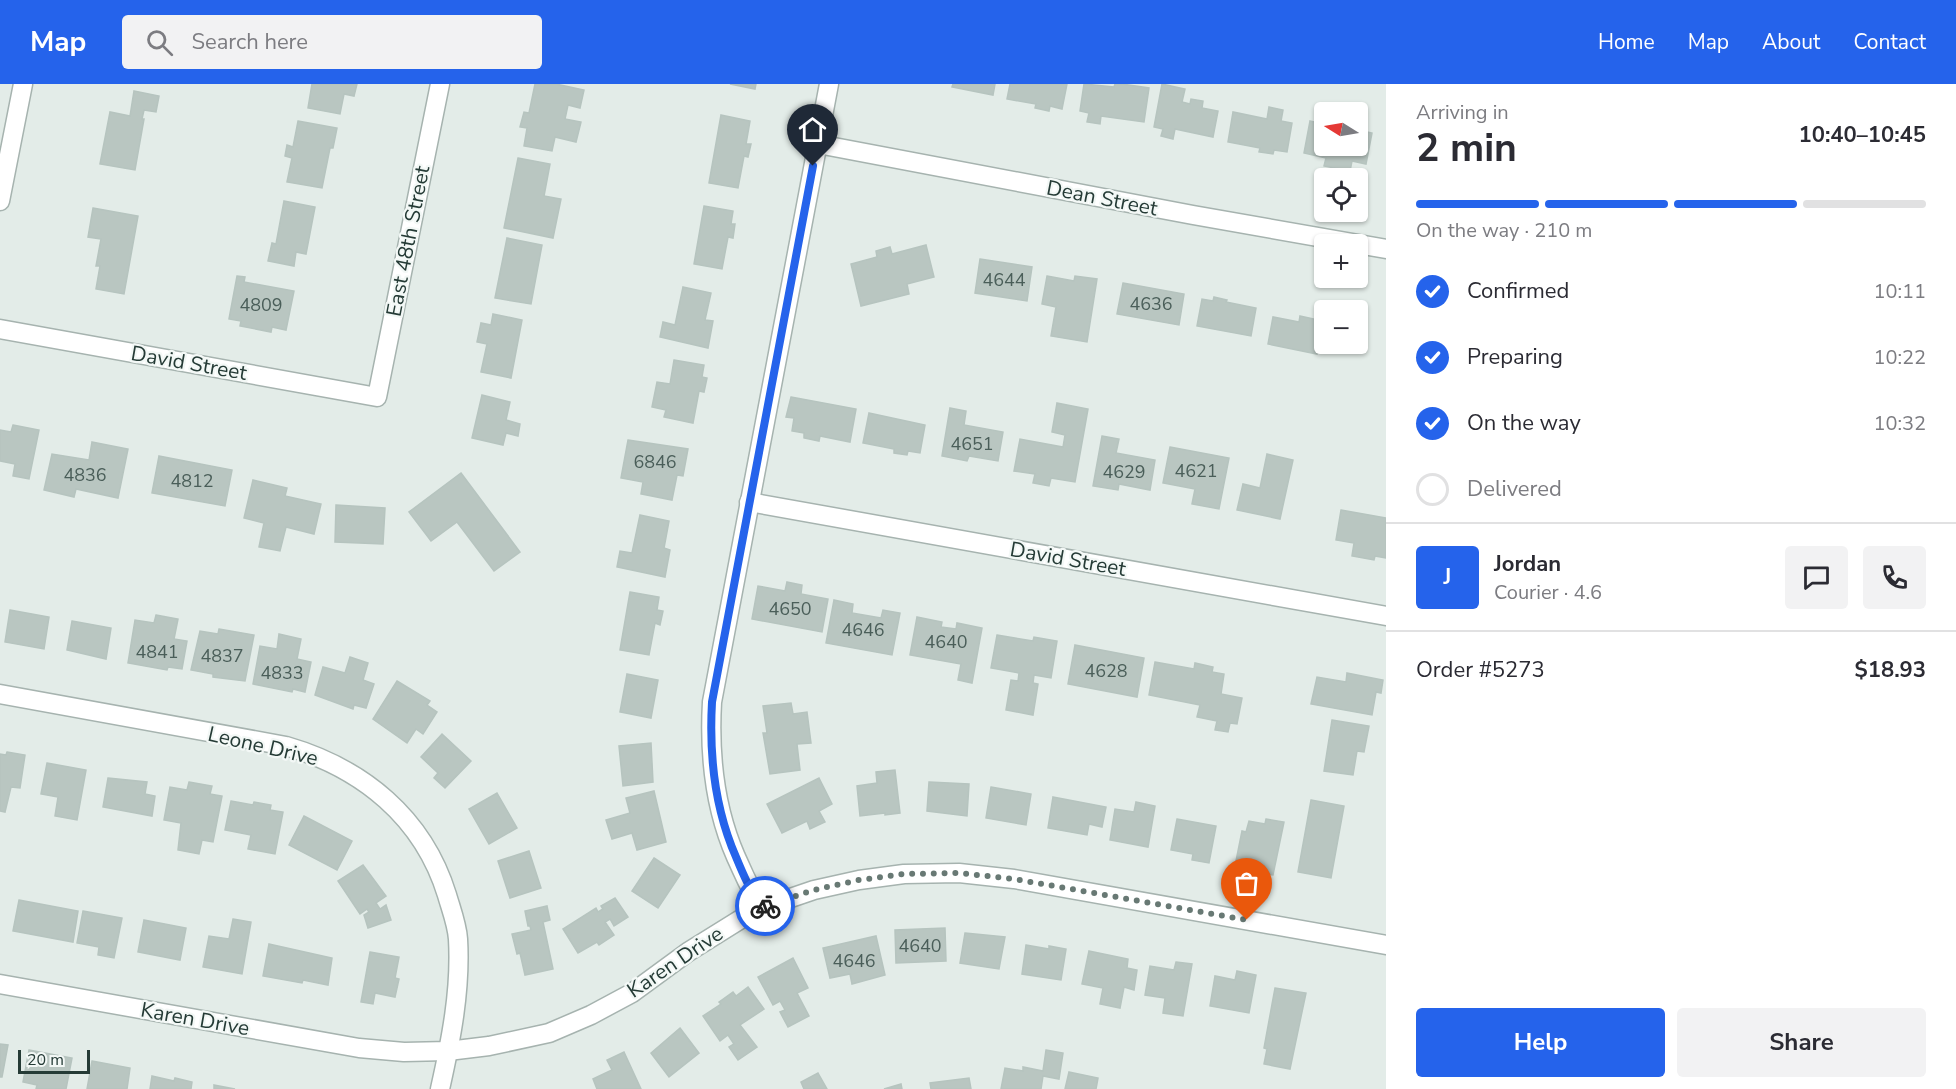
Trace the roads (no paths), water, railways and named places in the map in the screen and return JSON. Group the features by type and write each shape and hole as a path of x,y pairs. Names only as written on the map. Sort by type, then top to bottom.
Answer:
{"street":[{"path":"0,201 22,84"},
{"name":"East 48th Street","path":"377,397 440,84"},
{"path":"762,906 740,868 716,793 711,736 715,680 829,84"},
{"name":"Dean Street","path":"818,144 1181,213 1386,249"},
{"name":"David Street","path":"0,330 377,397"},
{"name":"David Street","path":"749,502 1386,616"},
{"name":"Leone Drive","path":"0,694 286,746 318,756 375,790 407,821 427,850 440,874 457,929 459,963 456,1002 440,1089"},
{"name":"Karen Drive","path":"0,984 348,1046 404,1052 448,1051 520,1041 571,1024 632,993 688,952 762,906 814,890 859,880 904,874 959,873 1014,879 1386,945"}]}
